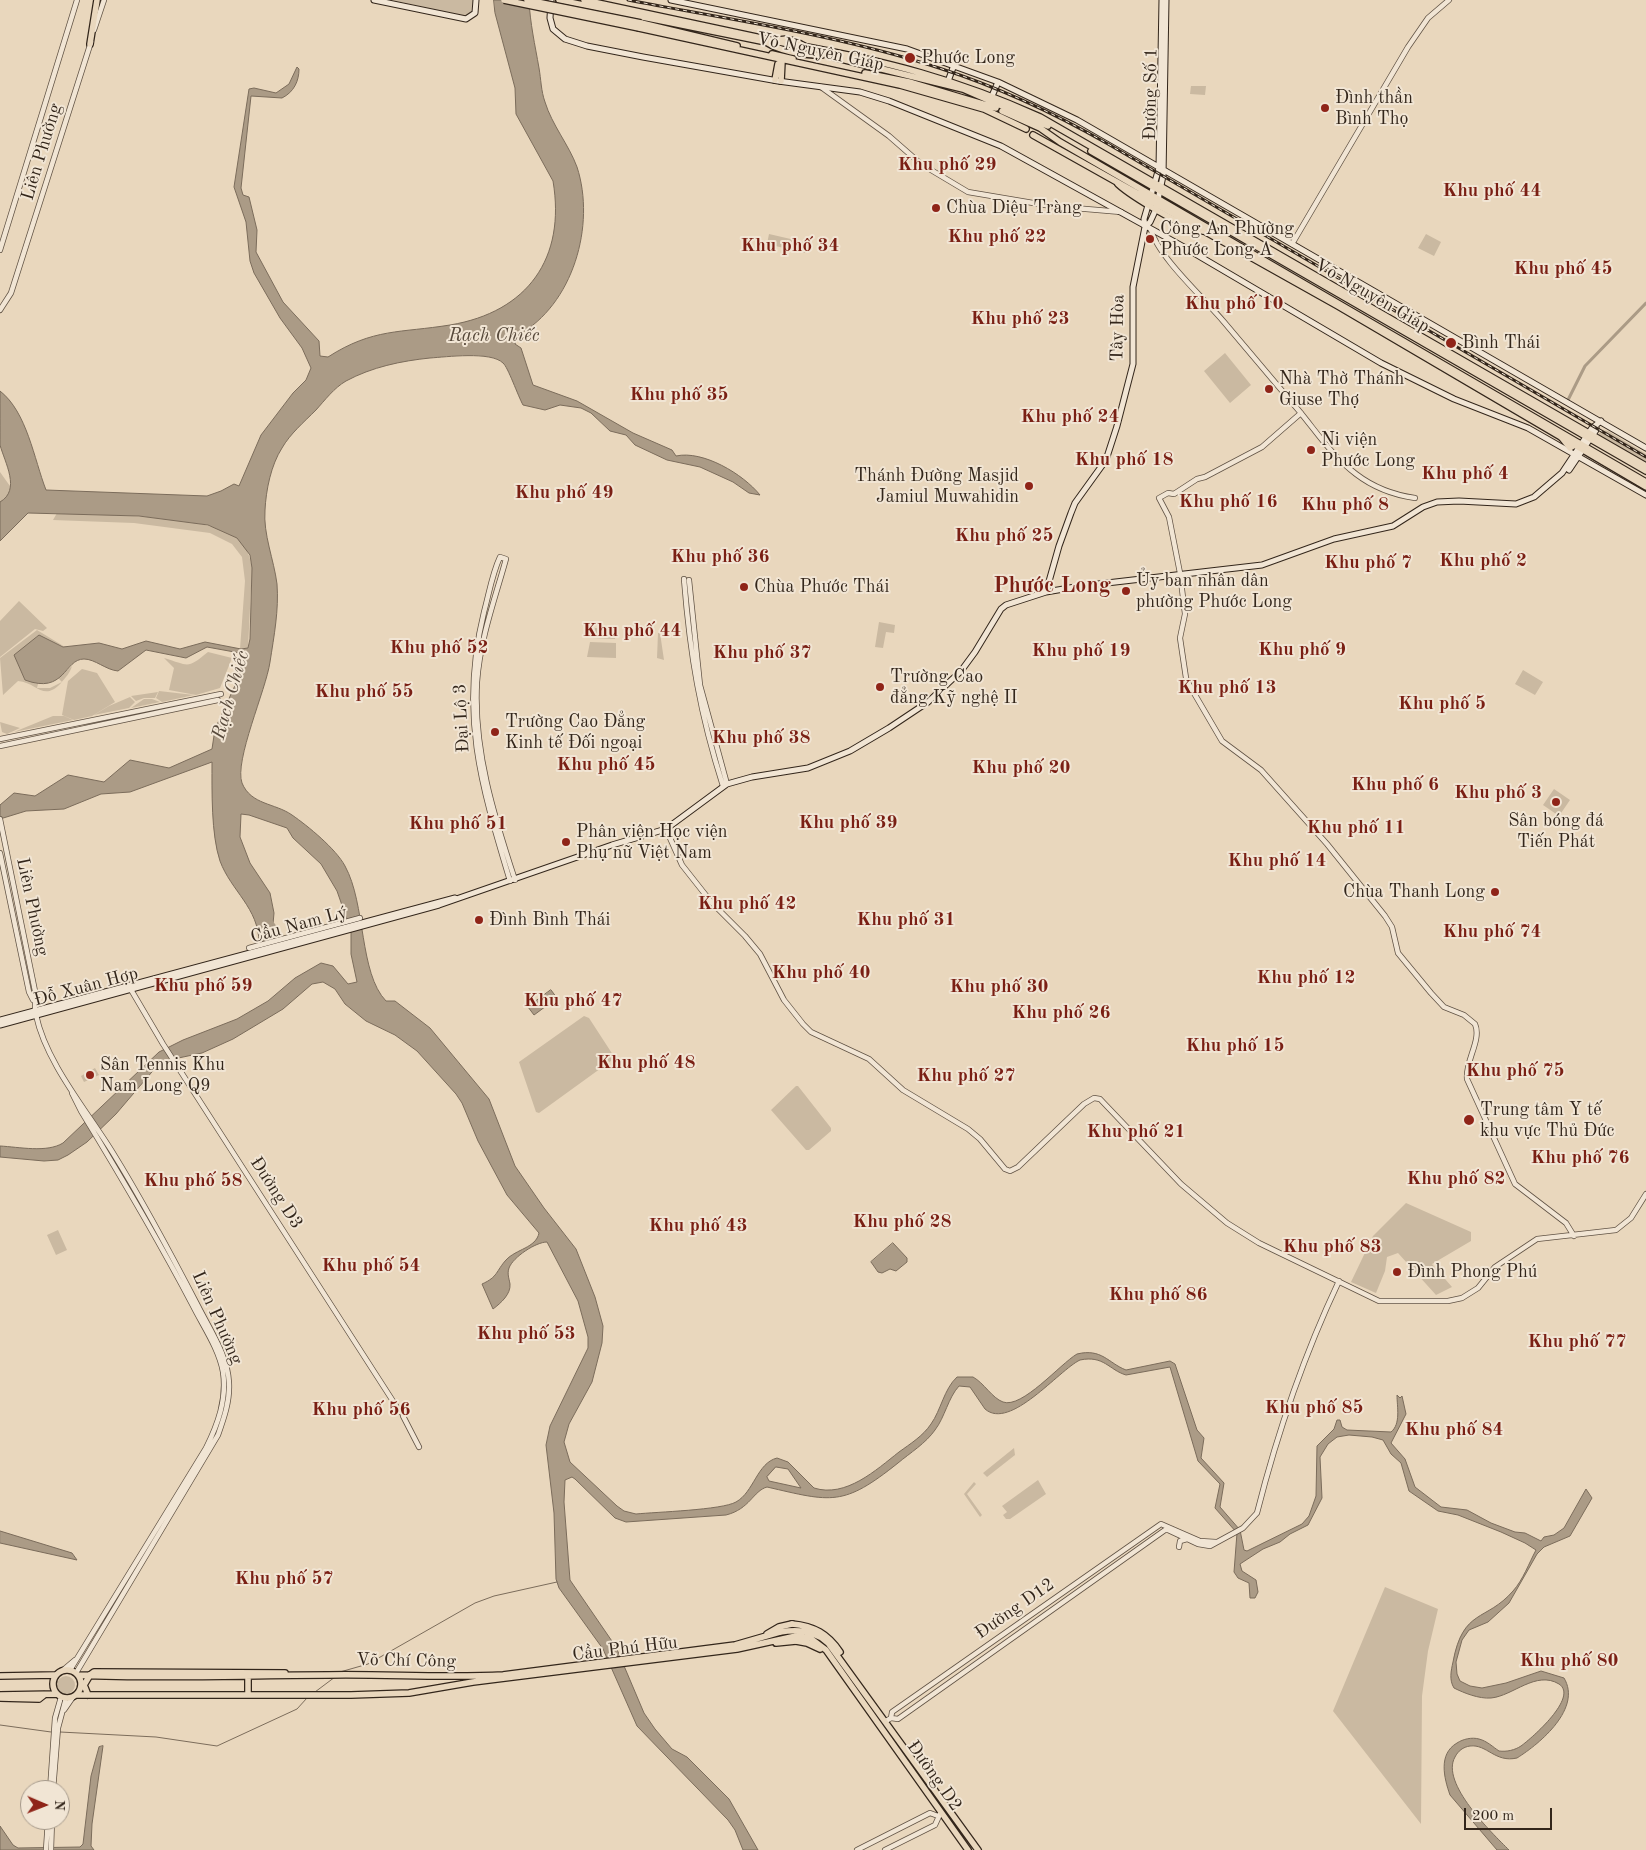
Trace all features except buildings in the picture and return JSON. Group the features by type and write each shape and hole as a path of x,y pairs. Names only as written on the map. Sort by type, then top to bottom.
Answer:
{"main road":[{"path":"90,44 96,0"},
{"path":"374,0 458,18 470,18 475,13 476,0"},
{"path":"504,0 641,20"},
{"path":"527,0 641,20"},
{"path":"551,0 550,18 557,34 565,39 587,46 778,81 879,97 986,139 1020,155 1121,212 1381,363 1434,390 1518,423 1646,497"},
{"path":"559,0 641,20"},
{"path":"584,0 641,20"},
{"path":"671,0 894,45 998,82 1059,110 1646,448"},
{"name":"Đường Số 1","path":"1158,205 1161,190 1162,0"},
{"name":"Đường Số 1","path":"1155,186 1161,168 1166,0"},
{"name":"Võ Nguyên Giáp","path":"641,20 751,34 792,44 842,52 938,76 947,82 1044,124 1155,186"},
{"name":"Võ Nguyên Giáp","path":"641,20 763,42 776,48 807,55 822,55"},
{"name":"Võ Nguyên Giáp","path":"641,20 731,47 908,82 999,109 1040,128 1058,144 1116,182 1151,201"},
{"path":"751,34 763,42 777,41"},
{"name":"Võ Nguyên Giáp","path":"777,41 783,38 797,41 804,46"},
{"name":"Võ Nguyên Giáp","path":"744,49 782,61 900,85 984,109 1032,133"},
{"path":"842,52 858,62"},
{"path":"776,55 782,61"},
{"name":"Võ Nguyên Giáp","path":"829,56 971,88 1040,117 1161,190 1646,466"},
{"path":"782,61 790,58"},
{"path":"778,81 782,61"},
{"path":"947,82 954,65"},
{"path":"992,96 998,82"},
{"path":"964,89 971,88"},
{"path":"978,104 984,109"},
{"name":"Võ Nguyên Giáp","path":"1019,126 1032,133"},
{"path":"1032,133 1058,144"},
{"name":"Võ Nguyên Giáp","path":"1058,144 1151,201"},
{"name":"Tây Hòa","path":"1046,592 1058,546 1075,503 1101,469 1112,445 1133,364 1132,287 1145,227 1144,219 1155,186"},
{"path":"1151,201 1158,205"},
{"path":"1151,201 1158,205"},
{"name":"Võ Nguyên Giáp","path":"1158,205 1165,203 1302,280 1646,487"},
{"name":"Võ Nguyên Giáp","path":"1158,205 1368,323 1562,438 1610,461 1646,482"},
{"name":"Võ Nguyên Giáp","path":"1158,205 1194,229 1203,231"},
{"name":"Tây Hòa","path":"1145,227 1150,222 1158,205"},
{"path":"1177,210 1183,220"},
{"path":"1366,307 1375,292"},
{"path":"512,881 612,845 666,829 725,785 752,777 808,768 850,751 889,728 934,697 961,671 1003,606 1046,592 1180,573 1230,571 1262,565 1334,539 1396,525 1423,507 1437,502 1459,500 1513,505 1534,497 1568,471 1577,458 1580,446 1601,421"},
{"name":"Võ Nguyên Giáp","path":"1590,435 1646,471"},
{"path":"1577,458 1598,472 1646,497"},
{"path":"1601,461 1610,461"},
{"name":"Cầu Nam Lý","path":"208,966 397,915 512,881"},
{"name":"Đỗ Xuân Hợp","path":"0,1025 130,986 208,966"},
{"name":"Đỗ Xuân Hợp","path":"0,1020 36,1013"},
{"name":"Đường D2","path":"760,1641 779,1627 792,1624 817,1630 834,1643 879,1707 881,1714"},
{"name":"Đường D2","path":"760,1641 780,1632 805,1631 825,1640 881,1714 889,1719 896,1735 938,1797 942,1813 961,1828 964,1828 978,1850"},
{"name":"Đường D2","path":"760,1641 810,1638 826,1650 968,1850"},
{"name":"Cầu Phú Hữu","path":"518,1675 736,1647 760,1641"},
{"path":"0,1675 44,1676 54,1675 62,1670 76,1673 80,1687 76,1696 0,1697"},
{"name":"Võ Chí Công","path":"90,1675 94,1672 259,1672 294,1675"},
{"name":"Võ Chí Công","path":"76,1673 90,1675 466,1677 518,1675"},
{"path":"54,1675 50,1686 59,1696"},
{"path":"88,1695 84,1685 90,1675"},
{"name":"Võ Chí Công","path":"76,1696 393,1694 518,1675"},
{"path":"44,1676 50,1686 44,1695"},
{"path":"248,1676 248,1694"},
{"name":"Võ Chí Công","path":"88,1695 93,1698 261,1697 265,1695"},
{"path":"879,1726 889,1719"}],"street":[{"name":"Liên Phường","path":"0,250 77,0"},
{"name":"Liên Phường","path":"0,310 8,298 38,212 104,0"},
{"path":"1292,244 1413,40 1428,18 1449,0"},
{"path":"819,86 889,136 921,164 968,192 1051,206 1121,212"},
{"path":"1151,230 1153,238 1176,268 1300,413 1331,453 1357,476 1395,494 1415,498"},
{"path":"0,302 8,298"},
{"path":"1300,413 1262,447 1205,477 1197,479 1174,494 1168,493 1159,498 1169,517 1180,573 1185,614 1180,638 1186,678 1216,732 1227,746 1262,770 1327,844 1387,919 1398,953 1435,998 1446,1008 1464,1014 1474,1022 1476,1036 1469,1061 1467,1079 1514,1184 1566,1223 1574,1236"},
{"name":"Đại Lộ 3","path":"500,557 506,559 481,654 477,681 478,710 486,782 512,881 483,787 472,711 472,681 476,653 488,594 500,557"},
{"path":"687,580 696,686 708,739 725,785"},
{"path":"1,738 23,737 220,694"},
{"path":"162,708 218,700"},
{"path":"0,751 2,745 23,737"},
{"name":"Liên Phường","path":"0,820 35,991 36,1013 44,1038 83,1111 162,1242 223,1356 229,1383 229,1398 218,1434 84,1650 76,1673"},
{"path":"666,829 682,865 712,904 745,936 760,954 784,1000 811,1032 869,1059 903,1090 968,1129 980,1139 1004,1169 1010,1171 1018,1167 1089,1101 1100,1099 1181,1184 1227,1224 1259,1243 1379,1301 1456,1300 1471,1294 1495,1267 1537,1239 1616,1230 1631,1218 1646,1194"},
{"name":"Liên Phường","path":"0,853 29,992 34,1001"},
{"path":"249,948 360,918"},
{"name":"Đường D3","path":"130,986 163,1044 401,1414 419,1447"},
{"path":"1179,1548 1181,1540 1189,1539 1207,1546 1220,1541 1243,1528 1257,1512 1298,1381 1339,1281"},
{"name":"Đường D12","path":"1189,1539 1165,1530 898,1719 889,1719 892,1712 1161,1524 1165,1524 1204,1542 1220,1541"},
{"name":"Liên Phường","path":"76,1673 131,1577"},
{"path":"62,1670 84,1650"},
{"path":"56,1728 59,1718 59,1696"},
{"path":"53,1780 59,1696"},
{"path":"59,1718 76,1696"},
{"path":"857,1850 930,1813 942,1813"},
{"path":"885,1850 935,1825 942,1813"},
{"path":"48,1830 49,1848"},
{"path":"49,1848 51,1830"}],"shaded area":[{"path":"391,0 474,0 473,12 466,16"},
{"path":"1191,86 1206,86 1205,95 1190,94"},
{"path":"769,234 808,243 805,253 767,244"},
{"path":"1426,234 1441,242 1434,256 1418,248"},
{"path":"1225,353 1251,385 1230,403 1204,371"},
{"path":"1601,430 1608,431 1646,454 1646,464 1598,436"},
{"path":"0,472 22,503 0,532"},
{"path":"57,513 124,515 177,520 202,524 222,530 237,538 247,551 252,568 248,648 240,649 245,581 242,557 232,544 210,533 134,523 53,520"},
{"path":"19,601 47,628 43,631 35,629 0,657 0,621"},
{"path":"879,622 895,625 894,633 886,632 883,648 875,647"},
{"path":"595,628 614,629 615,639 592,638"},
{"path":"37,630 65,647 37,636 20,667 25,680 38,684 37,688 50,688 62,682 55,688 45,691 18,681 3,695 0,658"},
{"path":"658,633 660,633 664,660 657,658"},
{"path":"590,642 616,643 616,658 587,657"},
{"path":"208,652 232,658 220,688 196,695 169,690 174,668 164,658 188,664 196,661"},
{"path":"72,666 69,673 62,682 58,678"},
{"path":"82,669 97,673 115,702 92,716 74,720 62,715 68,681"},
{"path":"1523,670 1543,682 1535,695 1515,684"},
{"path":"159,691 194,695 162,702 156,698"},
{"path":"158,692 155,698 144,698 136,701 131,696"},
{"path":"130,697 135,702 129,708 94,715 109,706"},
{"path":"144,699 152,699 160,702 131,708"},
{"path":"53,716 64,716 73,720 14,732"},
{"path":"0,722 20,728 7,734 2,732"},
{"name":"Sân bóng đá Tiến Phát","path":"1554,789 1570,800 1559,816 1543,805"},
{"path":"584,1016 589,1018 615,1058 539,1113 536,1112 519,1062"},
{"name":"Sân Tennis Khu Nam Long Q9","path":"95,1068 99,1075 84,1082 81,1076"},
{"path":"798,1086 831,1128 831,1131 809,1150 806,1150 771,1110"},
{"path":"1406,1203 1471,1232 1471,1241 1432,1264 1452,1287 1436,1295 1398,1253 1387,1257 1385,1271 1376,1293 1351,1282 1373,1236"},
{"path":"58,1230 67,1250 56,1255 47,1235"},
{"path":"1014,1448 1015,1455 987,1477 983,1473"},
{"path":"1038,1480 1046,1494 1010,1519 1006,1519 1003,1515 1007,1512 1002,1506"},
{"path":"974,1482 976,1484 967,1494 982,1515 980,1517 964,1494"},
{"path":"1385,1587 1438,1609 1428,1651 1422,1696 1421,1824 1333,1711"},
{"path":"66,1676 72,1679 75,1685 72,1691 66,1694 60,1691 57,1685 60,1679"}],"water":[{"name":"Rạch Chiếc","path":"494,0 529,0 544,98 552,119 574,159 582,190 584,214 581,238 575,262 566,284 553,304 537,322 518,335 515,344 521,348 533,385 577,401 633,433 672,450 676,456 698,457 722,465 744,479 760,495 749,493 733,482 700,467 667,460 635,445 626,435 610,431 591,413 581,408 560,405 545,410 523,405 505,366 497,359 468,356 419,359 376,368 346,381 297,428 285,443 275,462 270,478 265,519 277,584 277,613 270,662 246,742 241,773 242,783 251,796 292,815 321,838 341,859 352,882 367,956 377,989 386,1001 395,1001 430,1028 489,1099 515,1166 544,1208 576,1249 595,1297 603,1326 602,1343 592,1382 569,1424 564,1442 570,1462 617,1506 624,1511 636,1514 729,1505 742,1497 760,1471 770,1461 777,1458 788,1462 814,1488 838,1489 849,1486 870,1474 920,1436 928,1428 949,1387 957,1377 973,1377 999,1400 1011,1402 1030,1393 1077,1354 1093,1353 1126,1370 1170,1361 1175,1364 1197,1430 1204,1438 1201,1458 1224,1483 1220,1507 1240,1530 1244,1550 1247,1551 1302,1524 1309,1516 1316,1496 1317,1446 1334,1429 1337,1420 1340,1420 1342,1427 1347,1430 1391,1432 1397,1420 1397,1395 1400,1398 1402,1396 1406,1414 1391,1443 1405,1459 1415,1487 1441,1507 1467,1510 1491,1523 1515,1532 1525,1533 1541,1541 1544,1537 1554,1535 1564,1528 1586,1489 1592,1498 1570,1536 1544,1547 1537,1554 1509,1603 1488,1622 1469,1630 1462,1640 1456,1662 1460,1681 1470,1686 1482,1688 1506,1683 1541,1671 1564,1678 1568,1689 1568,1701 1556,1724 1537,1743 1517,1758 1503,1758 1476,1746 1465,1747 1455,1757 1452,1768 1461,1793 1480,1820 1509,1850 1497,1850 1450,1795 1444,1767 1447,1753 1457,1743 1471,1738 1482,1740 1499,1751 1514,1750 1527,1742 1552,1717 1563,1698 1564,1690 1559,1684 1542,1680 1499,1696 1482,1698 1454,1688 1451,1682 1451,1672 1457,1645 1463,1632 1469,1624 1494,1608 1517,1587 1536,1550 1501,1532 1458,1515 1438,1511 1409,1491 1401,1463 1391,1454 1383,1440 1349,1435 1337,1437 1328,1444 1320,1457 1322,1498 1308,1525 1290,1534 1280,1542 1263,1549 1240,1564 1242,1571 1256,1580 1258,1592 1255,1598 1250,1598 1249,1583 1238,1578 1234,1572 1237,1533 1215,1508 1220,1484 1198,1461 1170,1367 1126,1375 1101,1361 1080,1360 1021,1406 1007,1412 995,1414 985,1409 970,1387 959,1386 938,1425 923,1444 863,1487 850,1494 836,1497 807,1496 767,1487 758,1492 741,1509 726,1515 626,1522 615,1518 575,1479 572,1477 565,1480 564,1502 570,1580 616,1647 644,1713 655,1729 672,1749 687,1757 729,1799 758,1850 743,1850 735,1830 728,1820 637,1726 603,1649 559,1588 556,1579 554,1513 546,1445 550,1426 588,1348 588,1337 578,1301 547,1242 531,1247 515,1259 508,1272 509,1291 493,1309 482,1284 494,1276 510,1256 534,1242 539,1233 507,1195 478,1141 462,1103 456,1094 417,1051 395,1035 366,1021 345,1004 335,989 323,982 312,984 283,1009 233,1039 202,1053 169,1060 157,1066 116,1114 87,1142 68,1155 58,1160 44,1161 0,1157 0,1146 41,1149 63,1143 159,1052 183,1040 237,1019 268,1001 295,978 321,963 333,966 348,984 357,982 351,954 351,931 337,891 321,864 293,838 287,828 241,814 240,837 250,863 270,893 274,913 272,935 268,941 259,943 258,931 250,910 225,872 217,850 213,812 212,762 130,792 101,794 64,809 26,811 0,819 0,805 14,793 35,796 68,775 104,782 130,760 169,768 212,749 215,729 243,668 246,657 240,653 207,647 186,658 146,650 118,671 84,659 72,664 56,680 48,683 38,683 25,680 14,655 39,635 63,647 99,643 122,649 146,641 180,649 205,642 241,649 248,648 250,639 252,568 250,555 237,538 208,525 139,516 28,513 0,541 0,502 10,491 11,483 0,445 0,391 17,411 23,423 46,490 207,496 234,484 239,486 261,435 293,393 306,380 311,368 302,348 280,318 254,273 250,261 246,222 234,187 249,89 254,88 276,93 289,84 297,67 299,69 297,82 286,96 282,98 251,96 241,188 243,195 249,197 257,230 256,252 283,302 319,341 320,356 328,357 373,336 450,325 477,318 501,308 520,294 536,277 547,257 553,234 556,209 553,181 516,114 515,88 495,13","holes":["776,1467 788,1469 801,1488 769,1481 767,1477"]},
{"path":"551,990 557,998 534,1015 528,1007"},
{"path":"893,1243 907,1258 907,1262 896,1271 890,1269 882,1273 878,1272 871,1262"},
{"path":"0,1531 72,1553 77,1560 0,1543"},
{"path":"103,1746 92,1824 91,1846 94,1850 0,1850 0,1826 13,1845 18,1848 80,1847 83,1844 91,1776 99,1747"}],"waterway":[{"path":"1568,400 1585,366 1646,303"},
{"path":"270,920 279,932"},
{"path":"340,1672 368,1664 475,1603 494,1596 557,1582"},
{"path":"315,1692 335,1677"},
{"path":"60,1732 156,1737 217,1746 297,1709 307,1698"},
{"path":"0,1725 51,1732"}],"railway":[{"path":"628,0 785,29 901,56 961,75 1025,102 1108,144 1646,457"}],"place":[{"name":"Phước Long","path":"910,58"},
{"name":"Đình thần Bình Thọ","path":"1325,108"},
{"name":"Chùa Diệu Tràng","path":"936,208"},
{"name":"Công An Phường Phước Long A","path":"1150,239"},
{"name":"Bình Thái","path":"1451,343"},
{"name":"Nhà Thờ Thánh Giuse Thợ","path":"1269,389"},
{"name":"Ni viện Phước Long","path":"1311,450"},
{"name":"Thánh Đường Masjid Jamiul Muwahidin","path":"1029,486"},
{"name":"Chùa Phước Thái","path":"744,587"},
{"name":"Ủy ban nhân dân phường Phước Long","path":"1126,591"},
{"name":"Trường Cao đẳng Kỹ nghệ II","path":"880,687"},
{"name":"Trường Cao Đẳng Kinh tế Đối ngoại","path":"495,732"},
{"name":"Sân bóng đá Tiến Phát","path":"1556,802"},
{"name":"Phân viện Học viện Phụ nữ Việt Nam","path":"566,842"},
{"name":"Chùa Thanh Long","path":"1495,892"},
{"name":"Đình Bình Thái","path":"479,920"},
{"name":"Sân Tennis Khu Nam Long Q9","path":"90,1075"},
{"name":"Trung tâm Y tế khu vực Thủ Đức","path":"1469,1120"},
{"name":"Đình Phong Phú","path":"1397,1272"}],"district":[{"name":"Khu phố 29","path":"947,165"},
{"name":"Khu phố 44","path":"1492,191"},
{"name":"Khu phố 22","path":"997,237"},
{"name":"Khu phố 34","path":"790,246"},
{"name":"Khu phố 45","path":"1563,269"},
{"name":"Khu phố 10","path":"1234,304"},
{"name":"Khu phố 23","path":"1020,319"},
{"name":"Khu phố 35","path":"679,395"},
{"name":"Khu phố 24","path":"1070,417"},
{"name":"Khu phố 18","path":"1124,460"},
{"name":"Khu phố 4","path":"1465,474"},
{"name":"Khu phố 49","path":"564,493"},
{"name":"Khu phố 16","path":"1228,502"},
{"name":"Khu phố 8","path":"1345,505"},
{"name":"Khu phố 25","path":"1004,536"},
{"name":"Khu phố 36","path":"720,557"},
{"name":"Khu phố 2","path":"1483,561"},
{"name":"Khu phố 7","path":"1368,563"},
{"name":"Phước Long","path":"1052,586"},
{"name":"Khu phố 44","path":"632,631"},
{"name":"Khu phố 52","path":"439,648"},
{"name":"Khu phố 9","path":"1302,650"},
{"name":"Khu phố 19","path":"1081,651"},
{"name":"Khu phố 37","path":"762,653"},
{"name":"Khu phố 13","path":"1227,688"},
{"name":"Khu phố 55","path":"364,692"},
{"name":"Khu phố 5","path":"1442,704"},
{"name":"Khu phố 38","path":"761,738"},
{"name":"Khu phố 45","path":"606,765"},
{"name":"Khu phố 20","path":"1021,768"},
{"name":"Khu phố 6","path":"1395,785"},
{"name":"Khu phố 3","path":"1498,793"},
{"name":"Khu phố 39","path":"848,823"},
{"name":"Khu phố 51","path":"458,824"},
{"name":"Khu phố 11","path":"1356,828"},
{"name":"Khu phố 14","path":"1277,861"},
{"name":"Khu phố 42","path":"747,904"},
{"name":"Khu phố 31","path":"906,920"},
{"name":"Khu phố 74","path":"1492,932"},
{"name":"Khu phố 40","path":"821,973"},
{"name":"Khu phố 12","path":"1306,978"},
{"name":"Khu phố 59","path":"203,986"},
{"name":"Khu phố 30","path":"999,987"},
{"name":"Khu phố 47","path":"573,1001"},
{"name":"Khu phố 26","path":"1061,1013"},
{"name":"Khu phố 15","path":"1235,1046"},
{"name":"Khu phố 48","path":"646,1063"},
{"name":"Khu phố 75","path":"1515,1071"},
{"name":"Khu phố 27","path":"966,1076"},
{"name":"Khu phố 21","path":"1136,1132"},
{"name":"Khu phố 76","path":"1580,1158"},
{"name":"Khu phố 82","path":"1456,1179"},
{"name":"Khu phố 58","path":"193,1181"},
{"name":"Khu phố 28","path":"902,1222"},
{"name":"Khu phố 43","path":"698,1226"},
{"name":"Khu phố 83","path":"1332,1247"},
{"name":"Khu phố 54","path":"371,1266"},
{"name":"Khu phố 86","path":"1158,1295"},
{"name":"Khu phố 53","path":"526,1334"},
{"name":"Khu phố 77","path":"1577,1342"},
{"name":"Khu phố 85","path":"1314,1408"},
{"name":"Khu phố 56","path":"361,1410"},
{"name":"Khu phố 84","path":"1454,1430"},
{"name":"Khu phố 57","path":"284,1579"},
{"name":"Khu phố 80","path":"1569,1661"}]}
